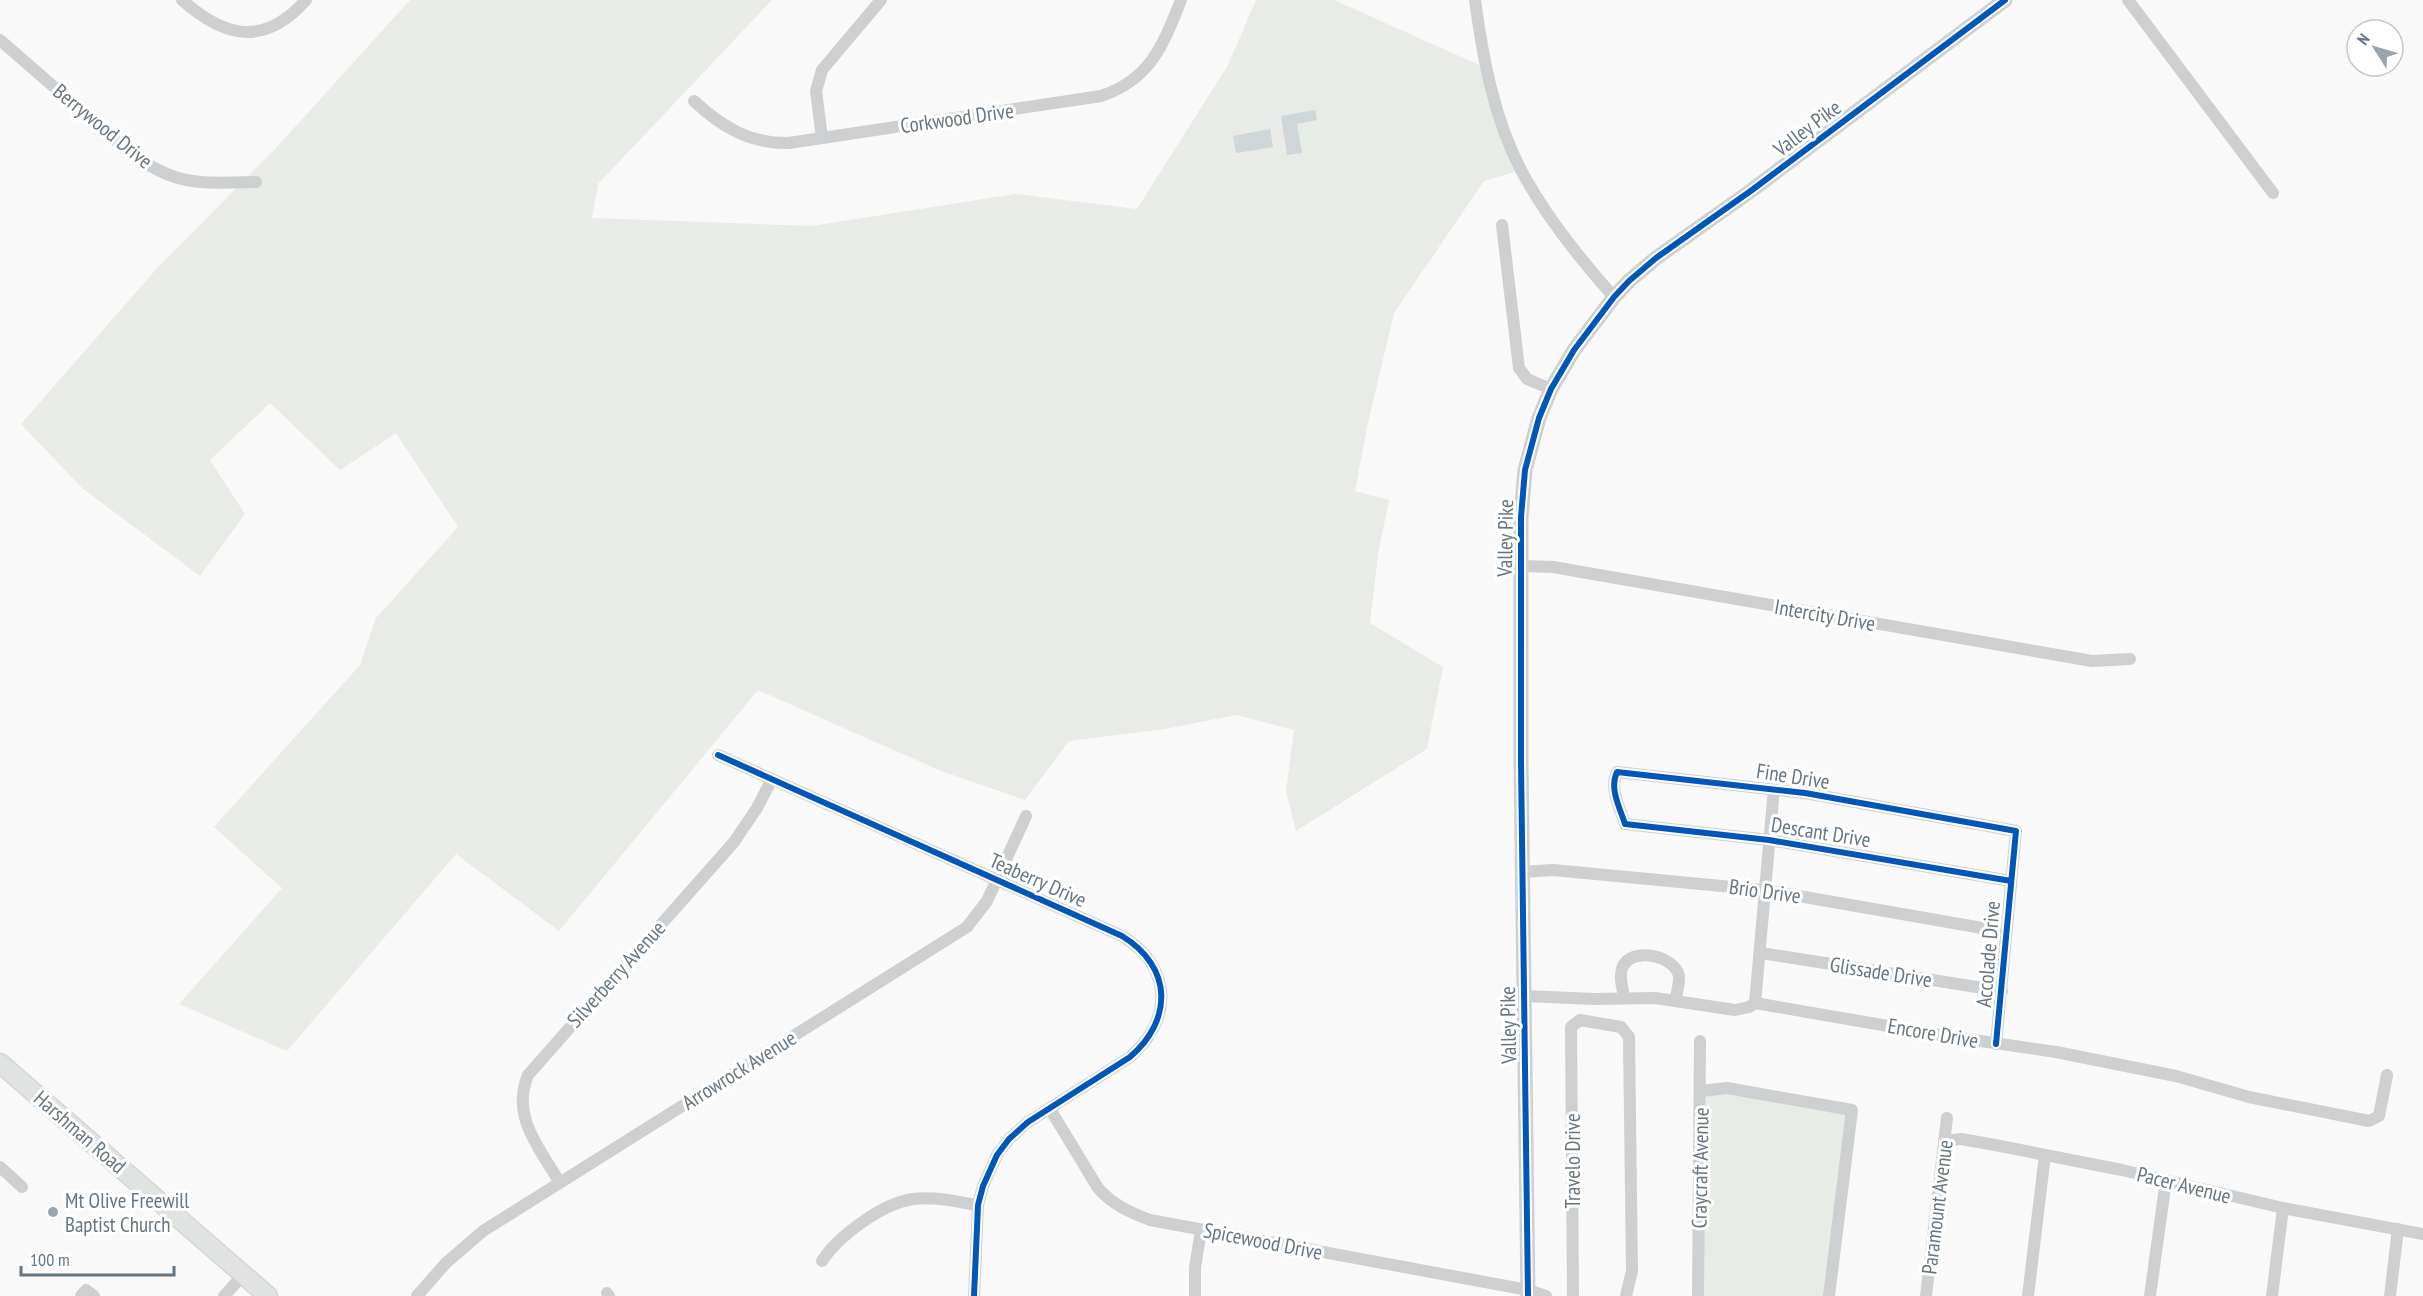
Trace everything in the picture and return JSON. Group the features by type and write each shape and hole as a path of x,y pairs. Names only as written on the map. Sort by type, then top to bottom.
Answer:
{"main road":[{"name":"Harshman Road","path":"0,1063 268,1296"}],"street":[{"path":"182,0 200,16 217,26 249,32 261,30 284,20 306,0"},
{"path":"822,138 816,91 822,70 881,0"},
{"name":"Corkwood Drive","path":"694,100 734,132 760,142 789,143 1088,99 1114,92 1137,77 1156,57 1181,0"},
{"path":"1475,0 1493,97 1521,170 1563,236 1614,297"},
{"name":"Valley Pike","path":"1528,1293 1522,872 1521,566 1525,470 1539,418 1551,389 1574,350 1614,297 1656,258 1752,190 2005,0"},
{"path":"2128,0 2273,193"},
{"name":"Berrywood Drive","path":"0,40 130,153 151,167 173,177 196,183 256,182"},
{"path":"1502,225 1519,368 1527,379 1551,389"},
{"name":"Intercity Drive","path":"1521,566 1553,567 2092,661 2130,659"},
{"name":"Teaberry Drive","path":"718,754 1132,942 1151,962 1160,983 1161,1014 1143,1047 1130,1058 1028,1122 1009,1139 989,1170 978,1205 974,1296"},
{"name":"Fine Drive","path":"1625,824 1614,790 1617,772 1774,789 2016,831"},
{"name":"Silverberry Avenue","path":"560,1181 523,1117 522,1096 528,1076 734,842 757,808 772,779"},
{"path":"1755,1003 1774,789"},
{"name":"Arrowrock Avenue","path":"417,1296 446,1263 470,1241 560,1181 956,936 980,913 1026,816"},
{"name":"Descant Drive","path":"1625,824 1769,840 2011,881"},
{"name":"Accolade Drive","path":"1996,1044 2016,831"},
{"name":"Brio Drive","path":"1522,872 1553,870 1764,890 2005,932"},
{"name":"Glissade Drive","path":"1761,953 2002,991"},
{"path":"1624,997 1621,973 1624,965 1632,957 1650,955 1663,960 1676,970 1679,977 1676,1000"},
{"name":"Encore Drive","path":"1524,996 1676,1000 1735,1010 1755,1003 2067,1054 2176,1076 2249,1097 2369,1121 2375,1119 2380,1111 2387,1075"},
{"name":"Travelo Drive","path":"1573,1296 1571,1027 1580,1020 1621,1027 1629,1037 1632,1271 1626,1296"},
{"name":"Craycraft Avenue","path":"1698,1296 1700,1041"},
{"path":"1701,1091 1727,1088 1852,1110 1829,1296"},
{"name":"Spicewood Drive","path":"1050,1109 1098,1188 1116,1205 1150,1220 1546,1296"},
{"name":"Paramount Avenue","path":"1926,1296 1947,1118"},
{"name":"Pacer Avenue","path":"1944,1142 1961,1139 2045,1155 2166,1180 2283,1208 2423,1234"},
{"path":"2028,1296 2045,1155"},
{"path":"0,1167 22,1187"},
{"path":"2150,1296 2166,1180"},
{"path":"822,1261 837,1241 874,1216 903,1201 926,1198 978,1205"},
{"path":"2272,1296 2283,1208"},
{"path":"2390,1296 2398,1229"},
{"path":"1195,1296 1195,1268 1201,1230"},
{"path":"224,1296 243,1275"}],"shaded area":[{"path":"410,0 772,0 598,184 592,218 812,226 1015,194 1137,209 1228,65 1256,0 1334,0 1486,68 1521,170 1484,181 1394,313 1367,427 1355,491 1389,500 1378,554 1370,623 1443,667 1427,749 1296,831 1286,791 1294,730 1236,715 1165,729 1069,741 1025,800 941,771 758,690 559,931 456,854 287,1051 179,1004 282,888 214,827 360,665 376,618 458,527 396,433 340,470 270,403 210,460 245,514 200,576 82,488 21,424 158,267 276,148"},
{"path":"1315,110 1317,120 1297,124 1302,153 1287,155 1281,116"},
{"path":"1270,129 1273,147 1236,153 1233,136"},
{"path":"1701,1091 1852,1110 1827,1296 1698,1296"}],"cycle path":[{"path":"1528,1296 1521,762 1521,517 1525,470 1539,418 1551,389 1574,350 1629,281 1656,258 1752,190 2005,0"},
{"path":"718,755 1122,936 1139,949 1151,963 1158,978 1161,994 1160,1011 1154,1027 1144,1042 1130,1057 1028,1122 1009,1139 997,1155 983,1186 978,1205 974,1296"},
{"path":"1996,1044 2016,831 1805,793 1617,772 1615,778 1616,798 1625,824 1769,840 2011,881"}],"place":[{"name":"Mt Olive Freewill Baptist Church","path":"53,1212"}]}
